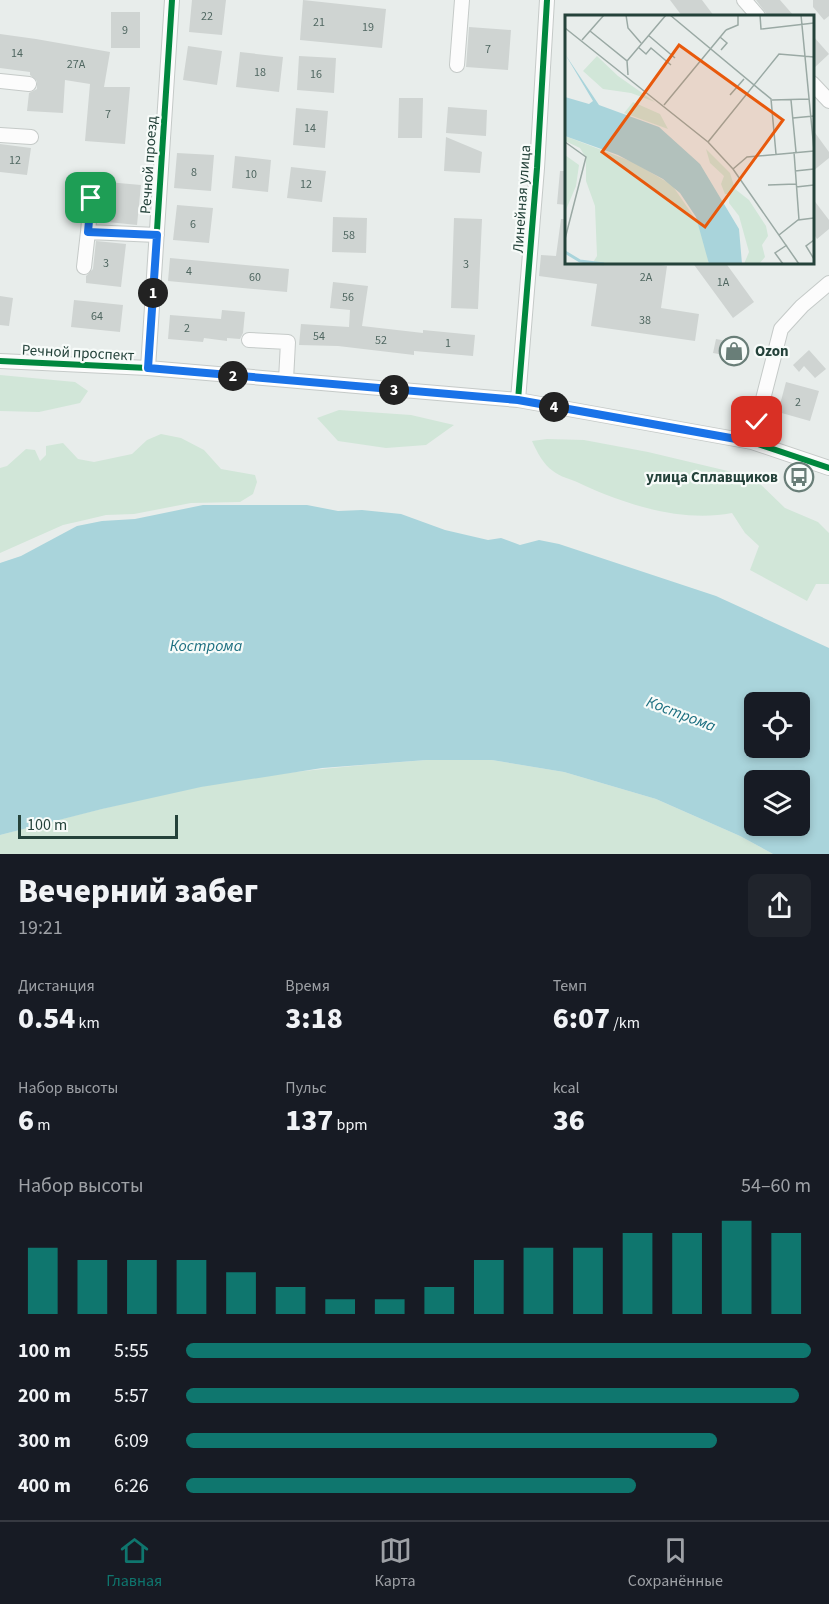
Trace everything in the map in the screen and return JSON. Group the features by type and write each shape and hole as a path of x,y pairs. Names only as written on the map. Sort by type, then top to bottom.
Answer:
{"street":[{"name":"Речной проезд","path":"148,368 172,0"},
{"path":"457,65 462,0"},
{"name":"Линейная улица","path":"518,400 537,168 547,0"},
{"path":"744,0 757,15"},
{"path":"0,81 29,84"},
{"path":"814,84 829,101"},
{"path":"0,135 31,137"},
{"path":"84,267 91,198"},
{"path":"88,232 157,235"},
{"path":"753,442 781,330 802,306 829,283"},
{"path":"249,340 288,342 286,380"},
{"name":"Речной проспект","path":"0,361 148,368 518,400 753,442 829,468"}],"green space":[{"path":"0,375 75,382 88,391 80,403 39,412 0,411"},
{"path":"339,410 411,415 454,425 426,445 386,448 338,441 317,418"},
{"path":"161,434 181,438 204,450 221,469 255,475 257,482 253,494 240,502 191,503 134,514 106,515 63,525 0,553 0,468 7,466 26,449 35,450 40,461 46,455 46,446 63,443 78,459 94,462 132,454 147,440"},
{"path":"584,440 648,452 753,477 785,508 818,522 829,533 829,584 816,584 807,601 750,570 759,546 745,533 732,513 693,515 653,510 615,498 559,475 543,461 532,441"},
{"path":"426,760 492,760 564,772 656,799 740,836 773,854 0,854 0,835 149,798 284,773"}],"water":[{"name":"Кострома","path":"203,505 307,505 338,511 362,510 401,514 445,530 488,540 501,538 520,545 539,540 559,544 716,596 829,648 829,854 773,854 740,836 656,799 564,772 492,760 426,760 322,768 201,787 0,835 0,563 21,556 77,526 102,521 135,519"}],"building":[{"path":"192,0 226,0 222,35 189,32"},
{"path":"303,0 386,9 382,48 300,40"},
{"path":"670,0 702,0 713,15 681,15"},
{"path":"756,0 780,0 793,15 767,15"},
{"path":"813,0 829,0 829,16 824,20 813,7"},
{"path":"111,12 140,12 140,48 111,48"},
{"path":"469,27 511,30 508,70 466,67"},
{"path":"0,34 110,52 104,87 130,87 125,144 85,141 90,84 65,80 63,113 27,111 29,93 37,89 37,81 30,75 30,72 0,68"},
{"path":"814,37 829,54 814,68"},
{"path":"188,46 222,51 217,85 183,80"},
{"path":"240,52 283,57 279,92 236,87"},
{"path":"299,56 336,58 334,93 297,90"},
{"path":"399,98 423,98 422,138 398,138"},
{"path":"448,107 487,110 486,136 446,133"},
{"path":"296,108 328,111 325,148 293,145"},
{"path":"814,131 829,152 829,158 814,170"},
{"path":"446,137 482,152 480,173 444,171"},
{"path":"0,144 31,148 27,175 0,172"},
{"path":"177,153 214,155 211,191 174,188"},
{"path":"235,156 271,160 268,192 232,188"},
{"path":"291,167 326,171 322,202 287,198"},
{"path":"560,171 565,171 565,205 557,204"},
{"path":"96,181 141,185 137,225 98,221 100,198 95,190"},
{"path":"814,200 829,220 829,229 817,239 814,234"},
{"path":"177,205 213,208 209,243 173,240"},
{"path":"333,217 367,218 366,253 332,252"},
{"path":"454,218 482,219 478,309 451,308"},
{"path":"561,219 565,219 565,264 667,266 661,308 699,314 695,341 591,326 597,284 539,276 541,255 556,256"},
{"path":"96,241 126,244 121,287 86,283 86,276 93,269"},
{"path":"170,258 289,269 287,292 168,281"},
{"path":"693,264 726,264 754,302 733,318"},
{"path":"333,282 368,286 362,326 423,333 423,330 475,335 473,356 414,351 414,355 338,346 299,345 301,324 349,327 350,310 330,308"},
{"path":"0,296 13,298 9,326 0,325"},
{"path":"74,300 123,305 120,332 71,327"},
{"path":"222,310 245,312 243,333 240,339 227,338 227,341 204,338 203,342 168,339 170,315 221,319"},
{"path":"716,339 742,344 740,358 713,353"},
{"path":"809,350 826,369 815,378 804,366 799,372 793,365"},
{"path":"786,382 819,391 810,421 778,412"}],"cycle path":[{"path":"148,368 172,0"},
{"path":"518,400 537,168 547,0"},
{"path":"0,361 148,368 518,400 752,442 829,468"}],"place":[{"name":"Ozon","path":"734,351"},
{"name":"улица Сплавщиков","path":"799,477"}],"route":[{"path":"91,198 88,232 157,235 148,368 518,400 753,442 757,422"}]}
